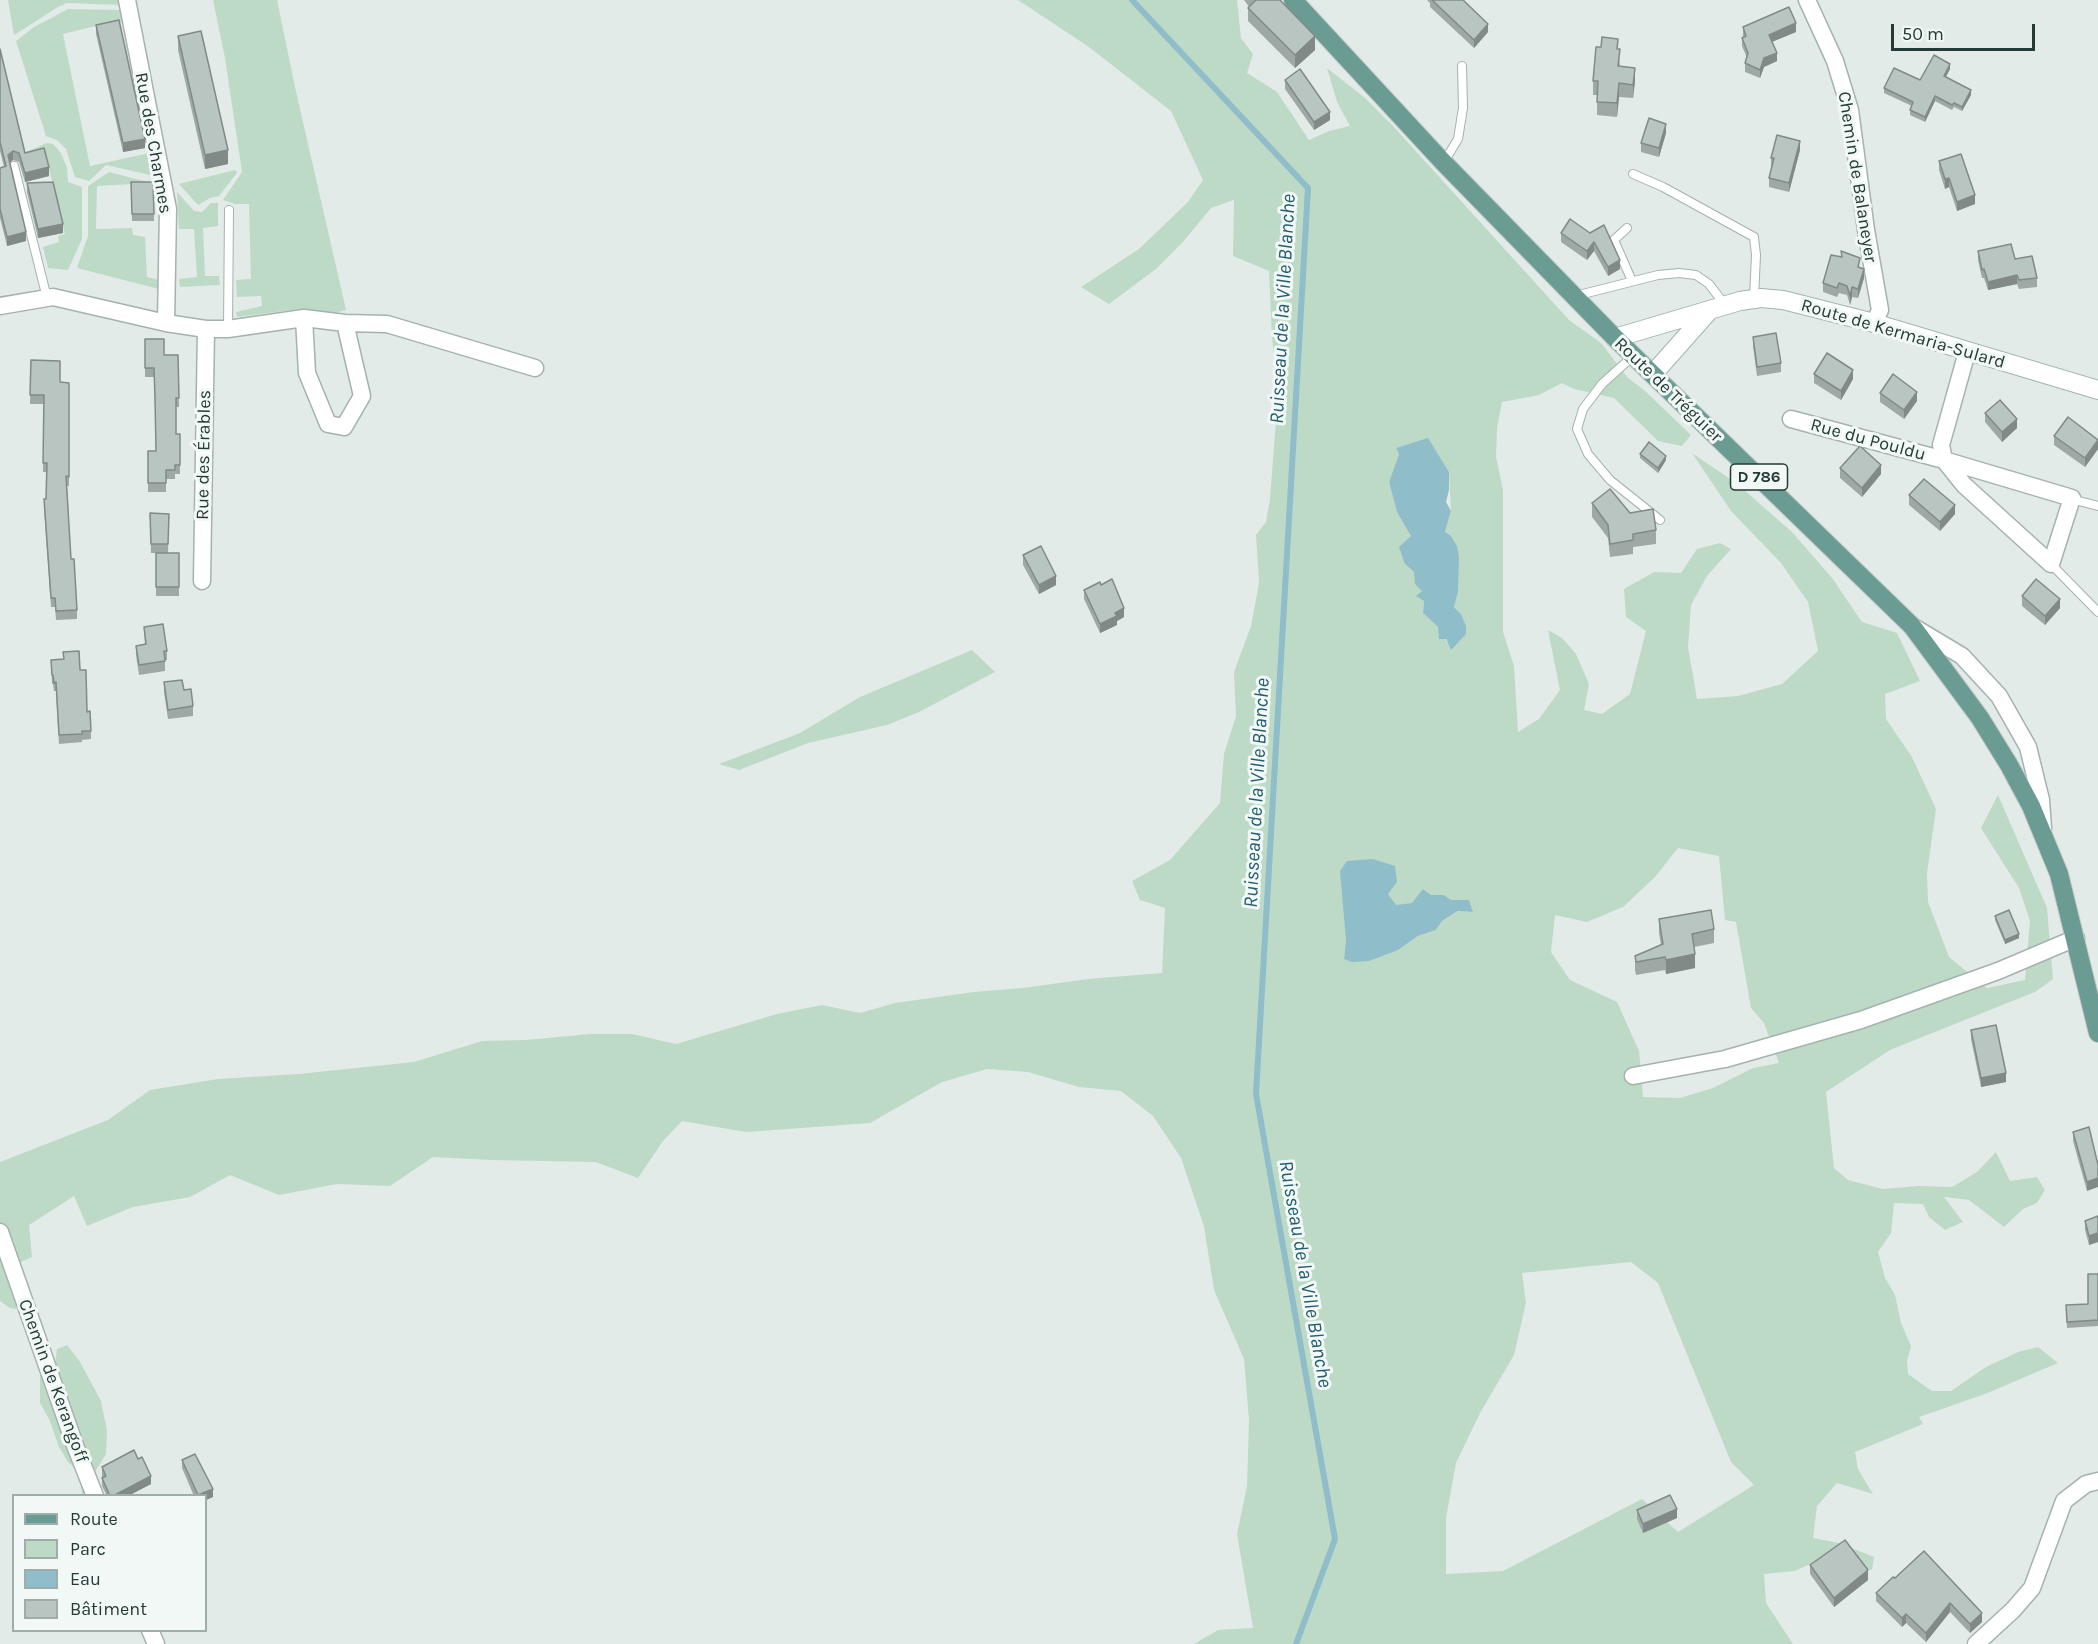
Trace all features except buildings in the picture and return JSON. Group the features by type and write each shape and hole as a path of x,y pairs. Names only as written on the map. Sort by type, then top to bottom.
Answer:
{"main road":[{"name":"Route de Tréguier","path":"1293,0 1443,162 1615,338 1912,626 1980,718 2031,806 2059,874 2098,1033"}],"street":[{"name":"Rue des Charmes","path":"127,0 168,209 166,323"},
{"name":"Chemin de Balaneyer","path":"1807,0 1835,61 1850,110 1866,231 1880,310 1874,323"},
{"path":"0,306 53,297 166,323 206,329 228,329 304,318 345,323 387,324 535,368"},
{"name":"Route de Kermaria-Sulard","path":"1615,338 1754,299 1783,300 1874,323 2098,390"},
{"path":"1653,374 1716,308"},
{"path":"304,318 308,373 328,424 344,427 362,396 345,323"},
{"name":"Rue des Érables","path":"202,581 206,329"},
{"path":"1966,352 1941,445 1944,460 1964,485 2050,564 2071,499"},
{"name":"Rue du Pouldu","path":"1791,419 1944,460 2071,499"},
{"path":"1912,626 1962,656 1999,696 2028,747 2040,800 2044,836"},
{"path":"1633,1076 1725,1059 1861,1020 1998,970 2076,938"},
{"name":"Chemin de Kerangoff","path":"0,1232 94,1494"},
{"path":"1976,1644 2013,1610 2032,1588 2064,1501 2086,1484 2098,1481"}],"lane":[{"path":"1443,162 1458,139 1463,108 1462,66"},
{"path":"14,166 47,298"},
{"path":"1634,174 1663,187 1754,237 1756,255 1754,299"},
{"path":"228,329 229,210"},
{"path":"1627,228 1614,240 1632,281"},
{"path":"1575,296 1632,281 1679,273 1696,275 1709,284 1716,308"},
{"path":"1633,356 1602,384 1583,409 1577,429 1588,454 1610,480 1660,520"},
{"path":"2071,499 2098,506"},
{"path":"2050,564 2098,612"}],"green space":[{"path":"8,0 121,0 122,5 67,3 14,35"},
{"path":"213,0 277,0 346,310 335,313 299,309 237,317 236,312 262,306 261,296 237,297 236,280 251,279 249,204 235,204 223,200 242,172 225,58"},
{"path":"1018,0 1237,0 1241,38 1253,54 1247,73 1277,92 1309,140 1329,131 1350,126 1337,102 1327,68 1365,98 1393,126 1569,320 1601,343 1628,378 1644,390 1691,435 1682,446 1658,441 1614,398 1574,389 1562,383 1539,395 1502,402 1497,428 1496,457 1503,490 1503,632 1514,666 1518,732 1539,719 1560,690 1548,630 1562,638 1576,654 1589,684 1584,710 1602,714 1630,694 1646,631 1626,617 1624,589 1654,572 1681,573 1697,549 1720,543 1731,549 1707,576 1691,605 1688,647 1697,699 1738,696 1782,684 1818,651 1808,602 1781,563 1731,511 1692,453 1736,483 1792,532 1832,578 1862,622 1897,633 1920,681 1885,694 1886,719 1912,757 1936,809 1927,873 1928,902 1949,957 1987,988 2025,980 2030,921 2019,888 1981,828 1998,795 2047,908 2053,979 2035,992 1890,1050 1826,1092 1834,1168 1848,1180 1883,1189 1918,1186 1952,1187 1977,1172 1996,1152 2010,1181 2037,1177 2045,1190 2037,1203 2023,1209 2004,1227 1969,1200 1944,1197 1963,1222 1945,1230 1929,1217 1923,1204 1894,1203 1891,1233 1878,1252 1885,1278 1895,1295 1901,1323 1911,1346 1907,1361 1908,1374 1932,1391 1951,1391 1986,1367 2018,1352 2038,1347 2058,1363 1985,1394 1919,1417 1923,1424 1855,1452 1858,1469 1873,1494 1837,1483 1817,1506 1813,1538 1839,1543 1874,1557 1872,1570 1810,1564 1795,1571 1764,1574 1766,1603 1793,1644 1194,1644 1218,1630 1253,1628 1237,1534 1247,1486 1249,1420 1244,1359 1214,1290 1204,1226 1181,1158 1153,1116 1121,1091 1079,1087 1028,1072 987,1069 942,1082 870,1123 746,1132 682,1121 663,1141 638,1178 596,1162 433,1157 390,1186 337,1184 279,1195 230,1175 190,1197 133,1207 87,1226 74,1196 29,1225 32,1257 21,1262 16,1309 0,1301 0,1162 108,1120 150,1090 218,1079 299,1074 414,1062 482,1041 526,1040 590,1034 632,1034 676,1044 777,1014 822,1005 860,1013 895,1003 974,992 1162,973 1165,908 1140,900 1132,881 1170,860 1220,803 1224,754 1236,716 1234,672 1251,626 1259,583 1256,535 1266,522 1270,499 1276,421 1276,367 1272,338 1269,271 1233,256 1234,200 1211,208 1182,243 1156,269 1109,304 1081,287 1139,249 1188,202 1203,180 1171,111 1089,47","holes":["1428,439 1449,472 1451,511 1445,532 1458,592 1454,607 1461,614 1451,649 1438,627 1423,613 1422,591 1414,572 1405,564 1412,536 1397,512 1389,482 1399,454 1396,448","1678,848 1719,856 1725,920 1736,922 1751,1008 1764,1023 1779,1063 1753,1068 1713,1088 1680,1098 1643,1097 1639,1051 1617,1002 1570,980 1551,952 1555,915 1587,922 1623,907 1655,877","1388,894 1396,906 1412,903 1431,895 1444,895 1450,900 1468,900 1472,912 1459,911 1442,921 1436,930 1418,936 1398,950 1344,959 1346,940","1631,1262 1658,1283 1731,1462 1754,1485 1678,1532 1642,1499 1503,1571 1446,1574 1446,1518 1456,1463 1480,1413 1514,1355 1526,1303 1522,1273"]},
{"path":"68,9 121,10 125,13 125,22 108,23 63,34 90,166 154,152 159,177 106,165 89,181 75,177 66,149 57,140 46,136 16,41 34,27"},
{"path":"47,143 53,144 61,153 67,168 68,182 82,187 82,239 68,270 48,268 43,247 59,242 58,236 65,234 45,152 16,156"},
{"path":"235,170 237,173 219,196 198,205 179,184"},
{"path":"109,172 151,183 97,186 96,229 132,228 133,235 145,237 147,277 160,280 159,289 77,268 88,236 88,186"},
{"path":"177,192 194,211 202,212 211,203 218,203 218,226 203,228 205,276 219,276 220,285 180,287 179,279 197,277 194,229 179,229"},
{"path":"972,650 995,672 919,712 887,725 808,743 739,770 719,764 800,733 860,697"},
{"path":"67,1345 80,1362 101,1401 107,1431 106,1454 95,1472 103,1494 82,1494 80,1473 68,1462 59,1447 50,1421 40,1403 40,1367 55,1364 57,1349"}],"water":[{"path":"1428,438 1449,472 1446,502 1451,511 1445,532 1451,536 1457,546 1459,558 1458,592 1454,607 1461,614 1466,626 1466,634 1451,650 1446,639 1439,639 1438,627 1423,613 1424,601 1416,596 1422,591 1415,584 1414,572 1405,564 1399,547 1411,536 1397,512 1389,482 1399,454 1396,448"},
{"path":"1372,859 1395,866 1397,882 1388,894 1396,905 1412,903 1423,889 1431,895 1444,895 1451,900 1469,900 1473,912 1458,911 1442,921 1436,930 1418,936 1398,950 1369,961 1352,962 1344,959 1346,940 1340,871 1347,861"}],"waterway":[{"name":"Ruisseau de la Ville Blanche","path":"1132,0 1308,188 1256,1094 1335,1539 1296,1644"}]}
